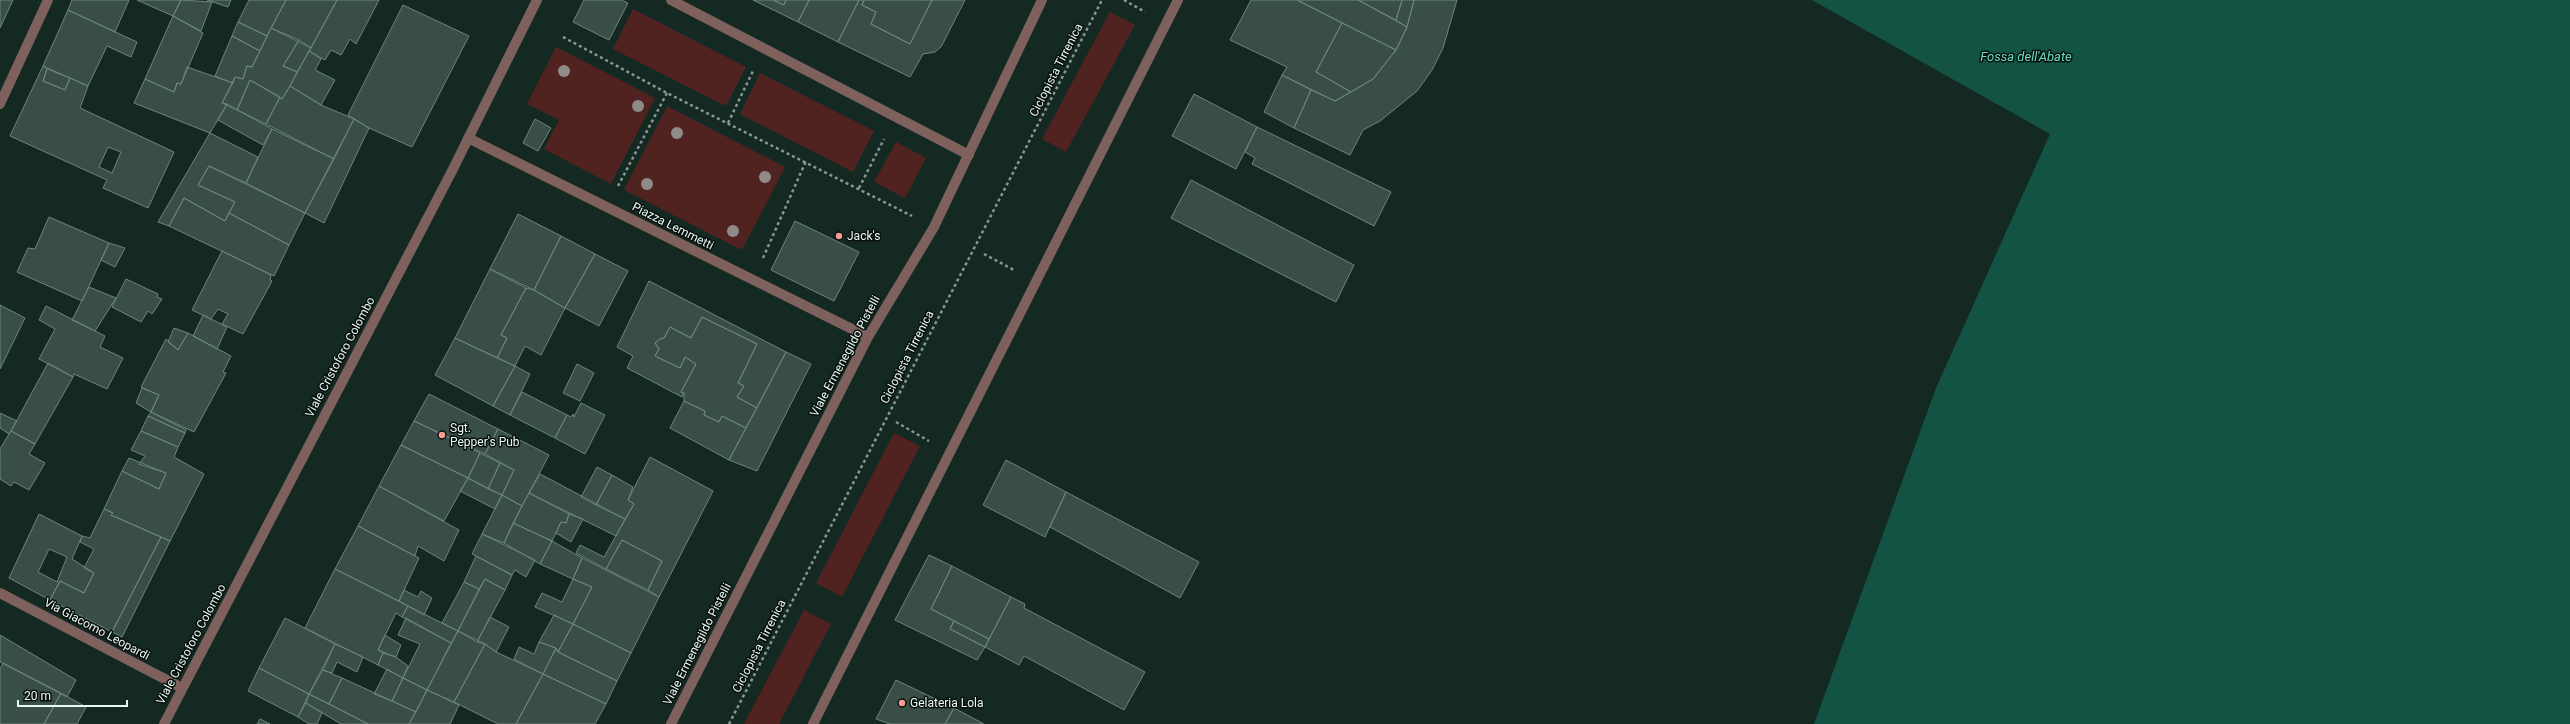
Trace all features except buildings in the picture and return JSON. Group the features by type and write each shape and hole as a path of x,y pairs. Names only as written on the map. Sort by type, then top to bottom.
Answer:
{"street":[{"path":"0,104 48,0"},
{"name":"Viale Cristoforo Colombo","path":"164,724 468,138 537,0"},
{"path":"672,0 969,155"},
{"name":"Viale Ermenegildo Pistelli","path":"671,724 868,337 934,227 1042,0"},
{"path":"813,724 1178,0"},
{"name":"Piazza Lemmetti","path":"468,138 868,337"},
{"name":"Via Giacomo Leopardi","path":"0,593 182,688"}],"path":[{"name":"Ciclopista Tirrenica","path":"729,724 1102,0"},
{"path":"563,37 668,93 806,161 912,216"},
{"path":"728,123 757,64"},
{"path":"607,207 668,93"},
{"path":"859,188 888,132"},
{"path":"753,281 806,161"},
{"path":"984,254 1037,282"},
{"path":"896,422 950,453"}],"shaded area":[{"path":"633,9 746,67 726,106 613,49"},
{"path":"1110,12 1135,25 1066,152 1042,139"},
{"path":"556,47 655,98 611,184 544,149 559,120 527,104"},
{"path":"760,73 874,131 853,172 740,114"},
{"path":"667,106 785,167 742,250 624,190"},
{"path":"896,142 926,158 905,198 874,182"},
{"path":"894,433 920,446 842,597 816,583"},
{"path":"804,610 831,624 779,724 744,724"}],"water":[{"name":"Fossa dell'Abate","path":"1812,0 2570,0 2570,724 1814,724 1936,388 2050,134"}],"place":[{"name":"Jack's","path":"839,236"},
{"name":"Sgt. Pepper's Pub","path":"442,435"},
{"name":"Gelateria Lola","path":"902,703"}]}
